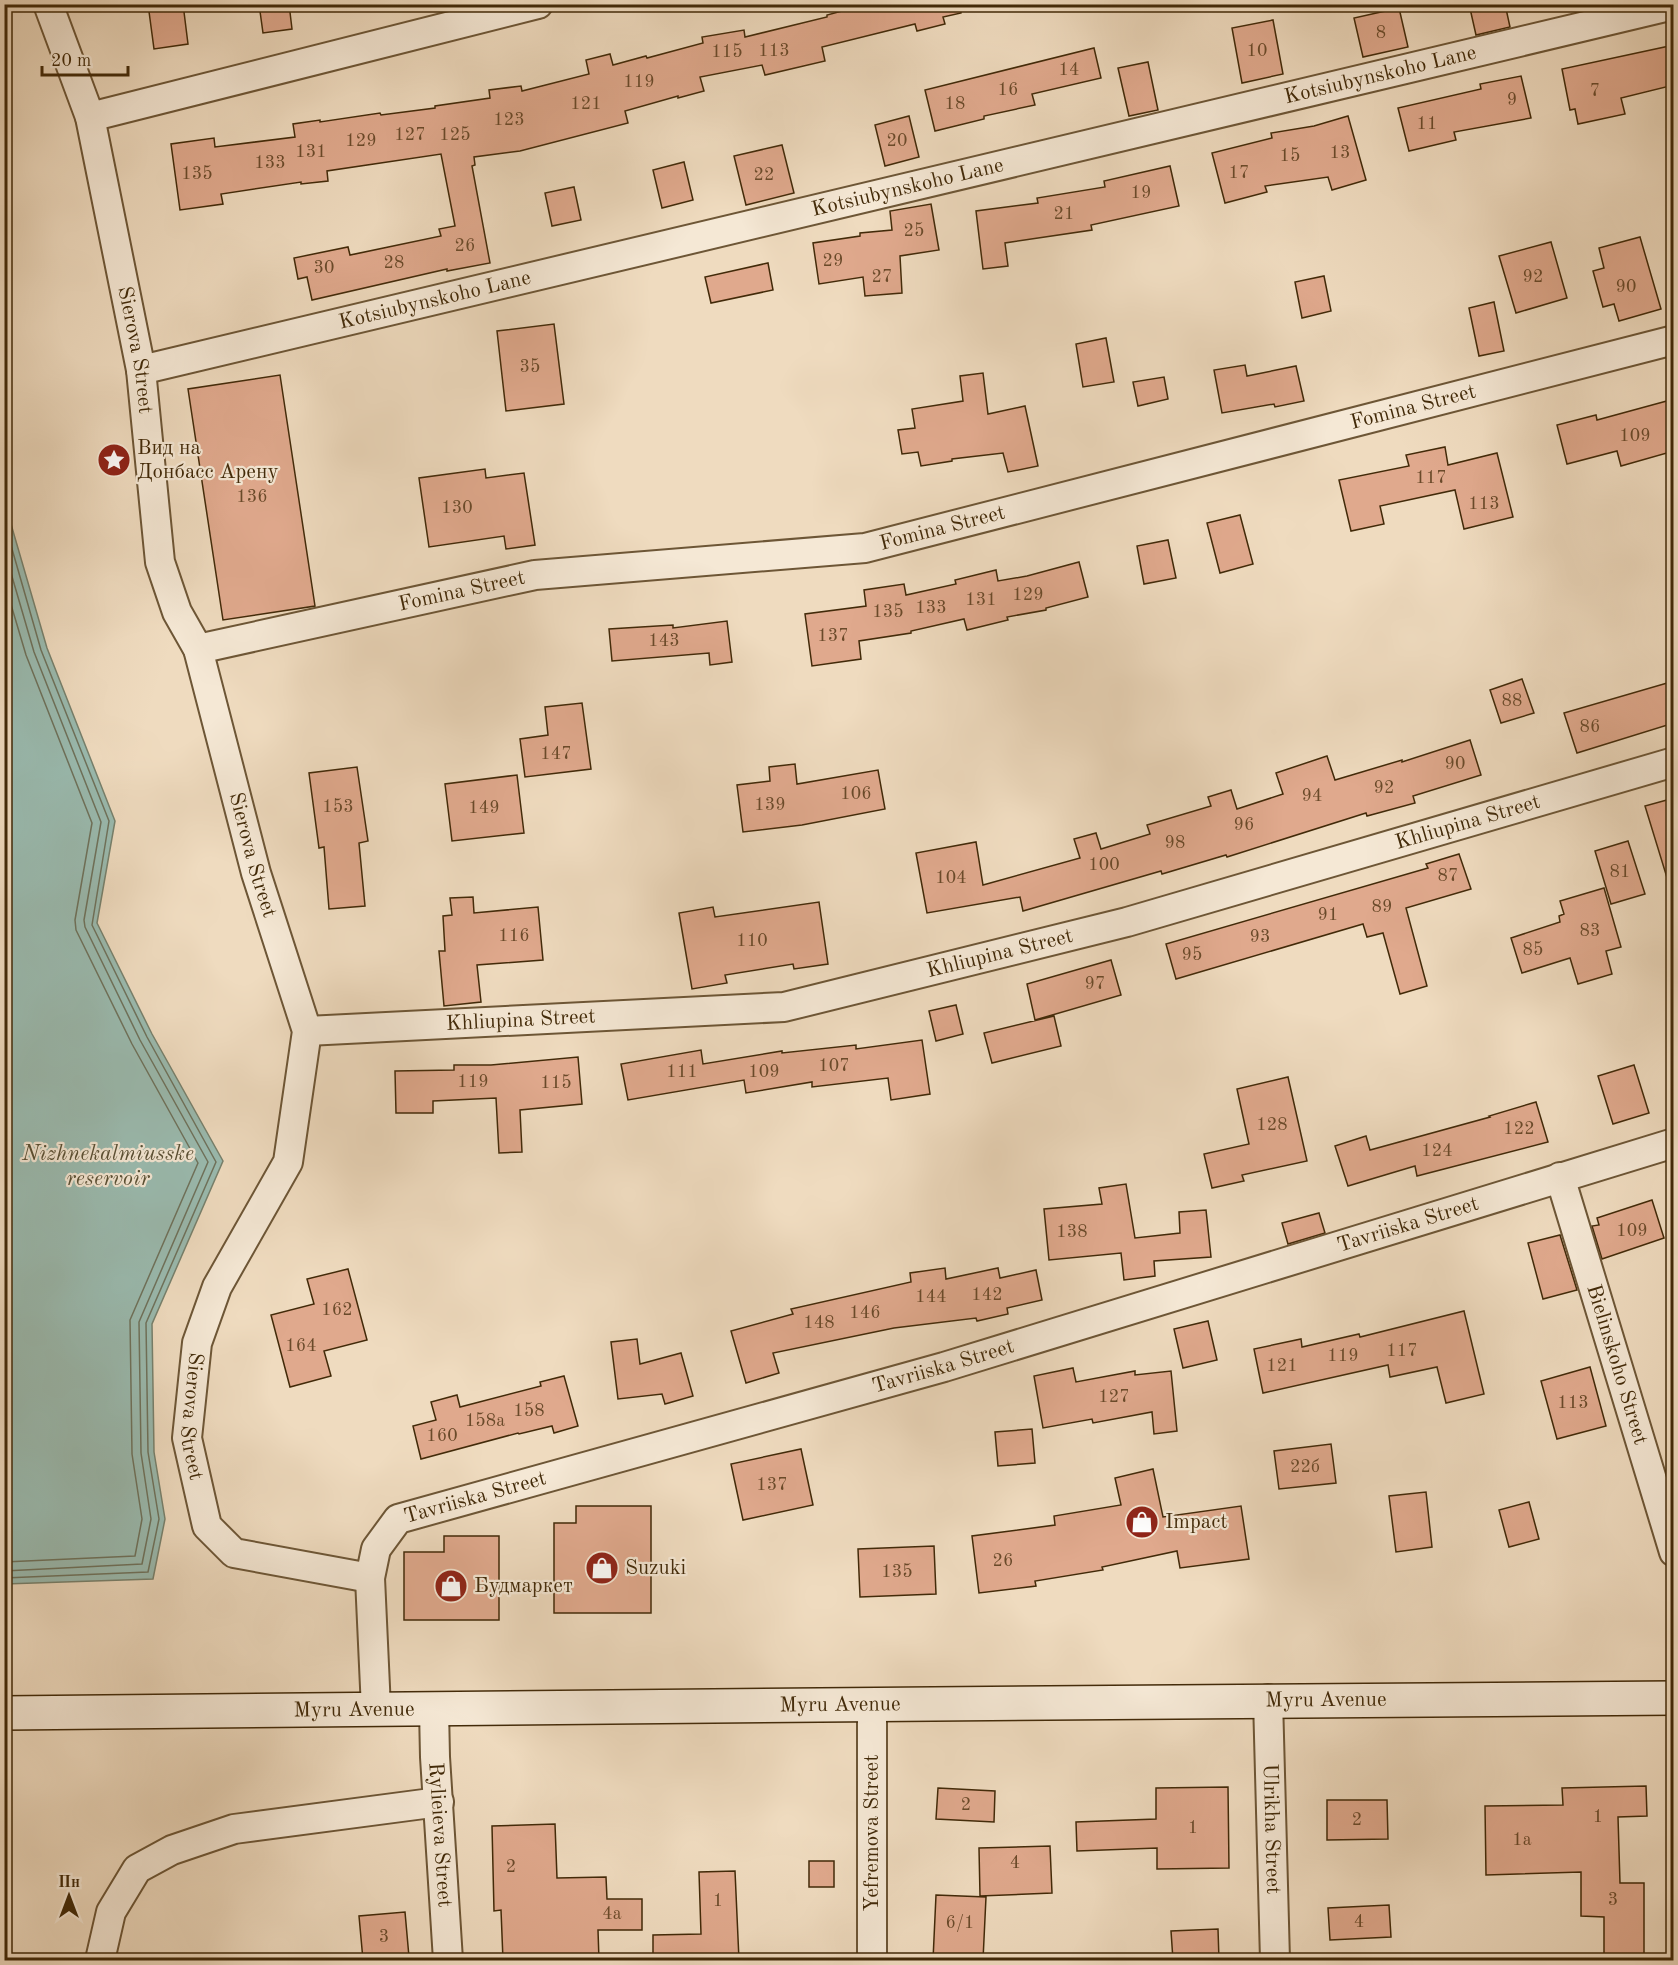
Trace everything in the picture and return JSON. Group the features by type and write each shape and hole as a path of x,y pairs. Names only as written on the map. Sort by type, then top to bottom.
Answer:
{"main road":[{"name":"Myru Avenue","path":"4,1713 1268,1699 1674,1698"}],"street":[{"name":"Sierova Street","path":"48,4 90,117 141,370 160,562 177,612 198,649 256,873 307,1031 288,1162 217,1287 197,1343 187,1438 207,1526 234,1553 370,1578"},
{"path":"90,117 538,4"},
{"name":"Kotsiubynskoho Lane","path":"141,370 1674,5"},
{"name":"Fomina Street","path":"198,649 535,575 865,548 1674,340"},
{"name":"Khliupina Street","path":"307,1031 784,1006 1127,922 1674,762"},
{"name":"Tavriiska Street","path":"376,1709 370,1578 376,1549 398,1519 944,1366 1674,1143"},
{"name":"Bielinskoho Street","path":"1560,1177 1674,1552"},
{"name":"Ulrikha Street","path":"1268,1699 1275,1960"},
{"name":"Yefremova Street","path":"872,1705 872,1960"},
{"name":"Rylieieva Street","path":"434,1709 448,1960"},
{"path":"100,1960 111,1912 137,1869 172,1850 234,1828 439,1802"}],"water":[{"name":"Nizhnekalmiusske reservoir","path":"4,500 47,648 115,821 97,923 152,1034 223,1161 152,1324 154,1452 165,1519 153,1579 5,1584"}],"building":[{"path":"148,4 183,4 188,44 154,49"},
{"path":"259,4 289,4 292,29 263,33"},
{"path":"868,4 960,4 961,13 943,17 945,24 917,31 915,24 822,47 825,61 765,75 762,65 700,77 704,91 625,111 628,123 520,151 474,157 475,165 472,166 490,263 447,271 447,269 312,300 307,277 298,279 294,258 348,247 350,255 441,236 439,229 455,226 441,154 327,171 328,181 301,184 301,182 221,194 223,204 180,210 171,144 214,138 215,147 295,137 293,124 435,108 435,106 490,98 489,90 521,86 522,91 589,74 586,60 610,54 613,65 703,43 702,37 744,30 745,37 827,17 827,15"},
{"path":"1469,4 1505,4 1510,27 1476,35"},
{"path":"1399,8 1408,47 1363,57 1354,18"},
{"path":"1273,20 1283,74 1242,83 1232,28"},
{"path":"1674,45 1674,85 1621,98 1625,114 1578,124 1575,109 1570,110 1562,69"},
{"path":"1094,48 1101,78 1032,94 1035,105 984,116 984,119 935,131 925,90"},
{"path":"1148,62 1158,110 1129,116 1118,68"},
{"path":"1521,76 1531,118 1454,132 1456,140 1409,151 1398,108 1481,89 1480,84"},
{"path":"909,116 919,157 885,166 875,125"},
{"path":"1348,116 1366,180 1332,190 1328,177 1265,186 1267,192 1225,203 1212,153 1272,138 1271,133 1314,126"},
{"path":"782,145 794,193 746,205 734,156"},
{"path":"684,162 693,200 662,208 653,170"},
{"path":"1170,166 1179,206 1091,225 1092,230 1005,243 1008,266 983,269 976,211 1038,203 1037,198 1105,187 1104,181"},
{"path":"574,187 581,220 552,226 545,193"},
{"path":"931,204 939,250 900,256 902,293 865,296 863,277 819,284 813,243 860,236 860,233 892,230 890,211"},
{"path":"1640,237 1661,309 1619,321 1614,304 1603,307 1593,271 1604,268 1599,248"},
{"path":"1551,242 1567,298 1516,313 1499,256"},
{"path":"768,263 773,290 711,303 705,277"},
{"path":"1324,276 1331,311 1302,318 1295,282"},
{"path":"1494,302 1504,351 1479,356 1469,308"},
{"path":"554,324 564,404 506,411 497,331"},
{"path":"1106,338 1114,382 1083,387 1076,344"},
{"path":"1245,365 1247,376 1296,366 1304,401 1222,413 1214,370"},
{"path":"983,373 988,414 1025,406 1038,466 1008,472 1003,453 952,459 952,461 921,466 918,452 902,454 898,430 915,428 912,409 963,401 960,376"},
{"path":"280,375 315,606 223,620 188,389"},
{"path":"1164,377 1168,399 1138,406 1133,382"},
{"path":"1674,399 1674,451 1621,466 1617,451 1567,464 1557,425 1596,415 1597,420"},
{"path":"1445,447 1448,465 1497,453 1513,517 1464,529 1455,490 1380,506 1384,524 1351,531 1339,480 1409,466 1406,455"},
{"path":"485,469 486,478 524,473 535,545 506,549 504,536 429,547 419,478"},
{"path":"1240,515 1253,564 1220,573 1207,523"},
{"path":"1168,540 1176,578 1144,584 1137,546"},
{"path":"1079,562 1088,597 1046,608 1046,610 1007,617 1008,620 967,630 964,619 911,631 911,633 859,641 861,659 812,666 805,614 866,606 864,590 904,584 906,595 956,584 955,580 996,570 998,581"},
{"path":"727,621 732,662 710,665 709,653 612,661 609,629 673,625 673,628"},
{"path":"1522,679 1534,713 1501,723 1490,690"},
{"path":"1674,681 1674,723 1577,753 1564,713"},
{"path":"582,703 591,769 525,777 520,739 548,735 545,707"},
{"path":"1470,740 1481,775 1413,796 1415,803 1367,816 1366,813 1227,857 1226,855 1162,874 1161,871 1023,911 1020,897 927,913 916,853 976,842 983,885 1080,858 1074,839 1096,833 1101,849 1150,834 1147,825 1211,806 1208,797 1231,790 1237,809 1283,794 1276,773 1327,756 1335,780"},
{"path":"795,764 797,784 878,770 885,809 802,825 743,832 737,785 770,781 769,767"},
{"path":"357,767 368,841 359,843 365,906 329,909 324,847 319,848 309,773"},
{"path":"517,775 524,833 452,841 445,784"},
{"path":"1674,798 1674,880 1668,881 1645,806"},
{"path":"1628,841 1645,894 1611,904 1595,851"},
{"path":"1459,854 1471,889 1406,908 1427,986 1400,994 1383,933 1367,937 1363,924 1176,979 1166,944 1428,868 1426,864"},
{"path":"1604,888 1621,947 1606,951 1612,974 1578,984 1570,958 1522,973 1511,938 1560,922 1559,916 1564,914 1560,901"},
{"path":"473,897 474,913 538,907 543,960 477,965 481,1002 444,1006 439,951 445,951 443,916 452,915 450,898"},
{"path":"819,902 828,964 794,969 793,964 725,975 727,983 692,989 679,913 713,907 715,917"},
{"path":"1111,960 1121,995 1035,1020 1027,984"},
{"path":"956,1005 963,1034 936,1041 929,1011"},
{"path":"1054,1016 1061,1046 992,1063 984,1033"},
{"path":"922,1040 930,1094 891,1100 888,1078 812,1087 812,1082 746,1093 744,1080 628,1100 621,1064 701,1050 703,1064 782,1051 782,1053 856,1045 856,1049"},
{"path":"578,1057 582,1104 520,1110 522,1152 499,1153 496,1098 433,1101 433,1113 396,1113 395,1071 454,1070 454,1065 491,1065"},
{"path":"1634,1065 1649,1113 1613,1124 1598,1076"},
{"path":"1288,1077 1307,1161 1242,1175 1244,1181 1212,1188 1204,1154 1249,1144 1237,1089"},
{"path":"1536,1102 1548,1142 1417,1176 1415,1166 1348,1186 1335,1146 1366,1136 1370,1150"},
{"path":"1126,1184 1135,1238 1180,1233 1179,1212 1206,1210 1211,1257 1154,1261 1155,1276 1124,1280 1121,1253 1049,1260 1044,1209 1102,1204 1099,1188"},
{"path":"1652,1200 1664,1238 1602,1259 1592,1226 1599,1225 1597,1218"},
{"path":"1319,1213 1325,1233 1288,1244 1282,1223"},
{"path":"1560,1235 1577,1290 1543,1299 1528,1243"},
{"path":"945,1268 946,1279 998,1268 1000,1278 1036,1270 1042,1300 1007,1308 1008,1314 977,1321 976,1318 894,1328 773,1353 779,1373 746,1383 731,1331 793,1314 791,1309 911,1282 910,1273"},
{"path":"348,1269 367,1340 324,1351 331,1376 290,1387 271,1315 314,1304 307,1279"},
{"path":"1464,1311 1484,1394 1446,1403 1437,1367 1390,1377 1388,1365 1263,1393 1254,1349 1301,1339 1302,1347 1359,1334 1360,1337"},
{"path":"1208,1321 1217,1360 1183,1368 1174,1329"},
{"path":"637,1339 640,1364 681,1353 693,1396 665,1404 662,1394 618,1399 611,1342"},
{"path":"1590,1367 1606,1426 1557,1439 1541,1381"},
{"path":"1073,1368 1076,1382 1135,1371 1135,1375 1171,1371 1177,1431 1154,1434 1152,1412 1093,1423 1092,1419 1043,1428 1034,1376"},
{"path":"564,1376 578,1426 554,1433 552,1426 518,1433 421,1459 413,1426 436,1420 431,1402 457,1395 460,1407 541,1386 540,1382"},
{"path":"1032,1429 1035,1463 998,1466 995,1432"},
{"path":"1331,1444 1336,1483 1279,1489 1274,1451"},
{"path":"801,1449 813,1505 743,1520 731,1464"},
{"path":"1153,1469 1163,1517 1241,1506 1249,1559 1180,1568 1177,1551 1102,1567 1103,1570 1035,1581 1036,1586 979,1593 972,1536 1055,1525 1054,1516 1121,1505 1115,1478"},
{"path":"1426,1492 1432,1547 1396,1552 1389,1496"},
{"path":"1529,1502 1539,1539 1509,1547 1499,1510"},
{"name":"Suzuki","path":"576,1506 651,1506 651,1613 554,1613 554,1523 576,1523"},
{"name":"Будмаркет","path":"444,1536 499,1536 499,1620 404,1620 404,1552 444,1552"},
{"path":"934,1546 936,1594 860,1597 858,1549"},
{"path":"1646,1786 1647,1816 1618,1817 1620,1883 1644,1883 1644,1960 1604,1960 1604,1917 1581,1916 1581,1872 1486,1875 1485,1806 1563,1805 1562,1788"},
{"path":"1228,1787 1229,1868 1157,1869 1157,1848 1077,1851 1076,1822 1156,1819 1156,1788"},
{"path":"938,1788 995,1791 994,1822 936,1819"},
{"path":"1327,1800 1387,1800 1388,1839 1327,1840"},
{"path":"555,1824 557,1878 606,1877 607,1899 642,1899 642,1930 598,1930 599,1960 503,1960 501,1910 494,1911 492,1826"},
{"path":"1050,1846 1052,1893 980,1896 979,1848"},
{"path":"809,1861 834,1861 834,1887 809,1887"},
{"path":"735,1871 739,1960 653,1960 653,1935 701,1934 699,1872"},
{"path":"936,1895 986,1897 983,1960 933,1960"},
{"path":"1389,1905 1391,1937 1330,1940 1328,1908"},
{"path":"405,1912 409,1957 363,1960 359,1916"},
{"path":"1218,1929 1219,1960 1173,1960 1171,1931"}],"place":[{"name":"Вид на Донбасс Арену","path":"114,460"},
{"name":"Impact","path":"1142,1522"},
{"name":"Suzuki","path":"602,1568"},
{"name":"Будмаркет","path":"451,1586"}]}
